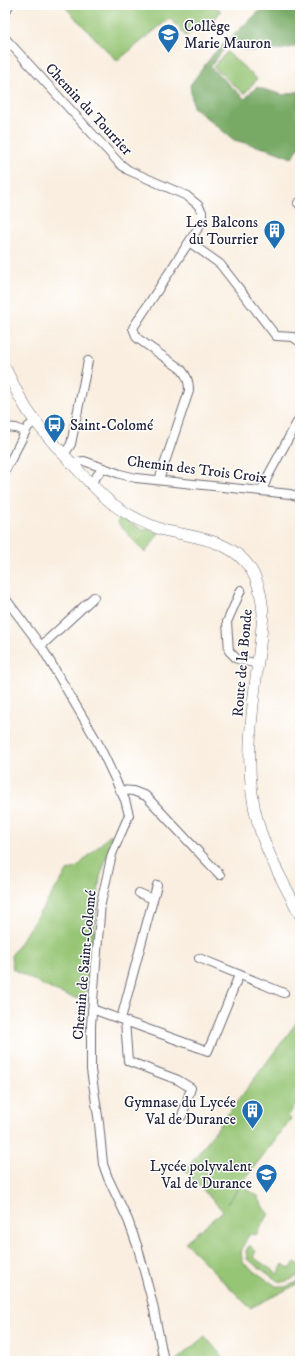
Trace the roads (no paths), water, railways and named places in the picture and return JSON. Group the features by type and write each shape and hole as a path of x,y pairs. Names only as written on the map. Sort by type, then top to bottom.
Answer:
{"main road":[{"name":"Route de la Bonde","path":"5,368 26,407 36,421 67,459 114,505 138,520 163,529 213,541 228,548 238,555 252,572 258,583 262,598 262,621 250,757 252,794 265,842 300,915"}],"street":[{"path":"5,12 9,5"},
{"name":"Chemin du Tourrier","path":"5,38 119,163 128,170 187,196 198,205 202,212 202,222 189,242"},
{"path":"159,480 189,391 189,383 186,375 181,369 137,338 133,328 189,242 220,264 276,336 293,337 300,342"},
{"path":"67,459 88,361"},
{"path":"262,491 268,476 300,417"},
{"path":"5,471 28,427 36,421"},
{"path":"5,427 16,428 25,432"},
{"name":"Chemin des Trois Croix","path":"67,459 84,461 120,474 159,480 299,494"},
{"path":"91,483 103,468"},
{"path":"241,590 227,622 229,651 237,659 258,664"},
{"path":"41,646 94,597"},
{"name":"Chemin de Saint-Colomé","path":"5,598 41,646 98,743 125,800 129,815 112,854 101,903 91,1025 91,1070 99,1123 103,1164 128,1220 138,1248 153,1305 164,1361"},
{"path":"120,790 133,791 146,796 220,875"},
{"path":"157,884 123,1020 128,1061 178,1080 191,1088 182,1116"},
{"path":"140,893 153,899"},
{"path":"199,958 284,993"},
{"path":"92,1009 208,1051 239,975"}],"place":[{"name":"Collège Marie Mauron","path":"168,54"},
{"name":"Les Balcons du Tourrier","path":"274,250"},
{"name":"Saint-Colomé","path":"55,444"},
{"name":"Gymnase du Lycée Val de Durance","path":"252,1130"},
{"name":"Lycée polyvalent Val de Durance","path":"267,1194"}]}
